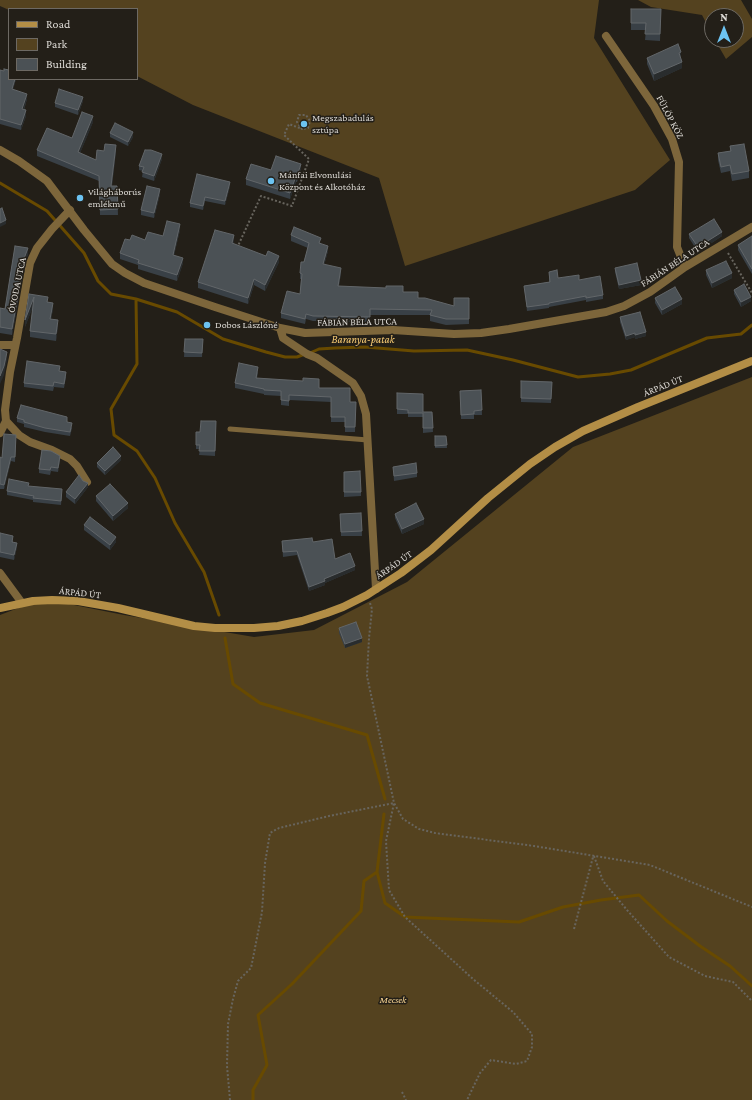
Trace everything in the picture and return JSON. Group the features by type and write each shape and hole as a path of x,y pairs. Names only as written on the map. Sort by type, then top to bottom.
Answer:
{"main road":[{"name":"ÁRPÁD ÚT","path":"0,608 33,601 78,601 118,608 194,626 215,628 254,628 278,626 302,621 343,607 366,595 401,573 431,550 488,498 530,464 555,447 583,432 638,407 752,361"}],"street":[{"name":"FÜLÖP KÖZ","path":"606,36 654,106 672,139 679,162 677,247 685,267"},
{"name":"FÁBIÁN BÉLA UTCA","path":"0,150 19,161 47,181 112,264 124,273 144,283 280,328 305,333 393,330 454,334 481,333 606,312 624,306 650,292 685,267 752,227"},
{"name":"ÓVODA UTCA","path":"0,433 6,421 5,410 10,372 30,263 37,248 70,210"},
{"path":"280,328 283,338 317,358 353,383 361,396 366,414 376,589"},
{"path":"0,345 15,345"},
{"path":"6,421 19,435 30,442 52,450 70,459 78,466 87,482"},
{"path":"0,573 22,603"}],"lane":[{"path":"230,429 368,440"}],"path":[{"path":"237,250 261,196 292,206 309,159 284,135 289,124 302,129 308,128 310,121 306,115 299,115 297,122 302,129"},
{"path":"723,244 752,293"},
{"path":"366,595 372,609 368,638 367,676 394,804 403,819 419,829 430,832 534,846 650,865 752,907"},
{"path":"230,1100 227,1066 228,1024 238,981 251,968 262,912 265,863 270,833 279,828 329,816 394,804"},
{"path":"394,804 386,841 389,890 405,917 473,979 513,1012 532,1034 532,1048 527,1061 516,1064 491,1060 480,1073 467,1100"},
{"path":"574,929 594,856"},
{"path":"594,856 603,881 669,957 706,976 733,982 752,1001"},
{"path":"402,1092 406,1100"}],"green space":[{"path":"0,0 599,0 594,38 670,160 635,190 405,266 379,178 193,105 138,77 138,8 8,8 8,10 0,6"},
{"path":"638,0 741,0 752,19 752,37 744,44 744,8 704,8 704,19 702,15 651,7"},
{"path":"720,48 739,48 726,59"},
{"name":"Mecsek","path":"752,377 752,1100 0,1100 0,615 26,605 64,603 124,615 254,637 314,630 407,582 573,447"}],"building":[{"path":"631,9 661,9 660,34 645,34 646,23 631,23"},
{"path":"678,44 682,62 654,74 647,58"},
{"path":"4,69 8,70 8,80 15,80 12,89 27,94 22,109 26,110 21,125 0,119 0,70 4,71"},
{"path":"59,89 83,97 78,110 55,103"},
{"path":"82,112 93,116 78,152 96,160 97,150 104,151 105,144 116,145 111,186 117,186 118,209 100,210 99,176 37,150 47,128 72,138"},
{"path":"115,123 133,132 128,142 110,133"},
{"path":"744,144 749,171 732,174 730,165 721,167 718,153 731,151 730,146"},
{"path":"145,150 151,150 162,154 154,176 142,172 144,167 139,166"},
{"path":"276,156 301,164 290,193 246,179 251,164 271,170"},
{"path":"197,174 230,182 225,201 205,197 203,206 190,203"},
{"path":"147,186 160,189 154,213 141,210"},
{"path":"2,208 6,220 0,223 0,209"},
{"path":"714,219 722,232 698,247 689,234"},
{"path":"167,221 180,224 173,255 183,258 177,275 138,263 139,260 120,253 125,239 130,240 132,235 145,240 148,232 163,236"},
{"path":"294,227 321,238 319,243 328,246 323,264 341,268 338,286 386,288 386,286 403,286 403,292 418,292 418,298 425,298 454,306 454,298 469,298 469,319 446,319 430,315 432,310 370,309 370,317 313,316 306,314 305,319 281,313 287,291 300,294 302,274 300,273 301,262 304,262 309,243 291,235"},
{"path":"215,230 234,235 232,243 266,256 268,251 279,256 265,285 254,279 248,298 198,282"},
{"path":"752,236 752,269 738,245"},
{"path":"15,246 28,248 25,256 12,329 0,327 0,308 5,309"},
{"path":"726,261 732,273 712,283 706,270"},
{"path":"637,263 641,280 619,285 615,268"},
{"path":"557,270 558,278 579,275 579,280 600,276 603,295 586,298 586,296 527,307 524,286 550,282 549,272"},
{"path":"744,284 751,297 741,302 734,290"},
{"path":"675,287 682,299 662,310 655,298"},
{"path":"29,294 48,297 47,302 53,303 50,319 58,320 56,334 30,331 34,297 25,320"},
{"path":"640,312 646,332 626,336 620,317"},
{"path":"185,339 203,339 202,353 184,352"},
{"path":"0,349 7,352 0,376"},
{"path":"27,361 60,366 59,371 66,372 64,384 54,382 53,386 24,383"},
{"path":"239,363 258,367 256,378 303,381 303,378 319,379 319,388 350,388 350,402 356,402 355,427 345,427 345,417 331,417 331,397 289,395 289,401 281,400 281,391 264,390 235,383"},
{"path":"521,381 552,382 551,399 521,398"},
{"path":"481,390 482,410 474,411 474,414 461,415 460,391"},
{"path":"397,393 423,394 423,412 432,412 433,428 423,428 423,413 408,413 408,410 397,409"},
{"path":"21,405 67,417 67,422 72,423 70,432 45,428 24,422 24,420 17,418"},
{"path":"201,421 216,421 215,451 199,451 200,445 196,445 196,432 200,432"},
{"path":"4,434 16,435 15,457 11,457 4,485 0,484 0,457 2,458"},
{"path":"435,436 446,436 447,445 435,446"},
{"path":"113,447 121,456 105,471 97,463"},
{"path":"42,450 51,451 60,456 58,468 51,467 50,470 39,469"},
{"path":"416,463 417,473 394,476 393,467"},
{"path":"360,471 361,492 344,492 344,472"},
{"path":"79,475 83,481 88,483 75,499 66,492"},
{"path":"9,479 29,483 28,486 62,489 61,501 33,498 34,496 7,491"},
{"path":"110,484 128,503 113,516 96,496"},
{"path":"416,503 424,519 402,529 395,514"},
{"path":"361,513 362,531 341,532 340,514"},
{"path":"90,517 116,537 110,545 84,525"},
{"path":"0,533 13,536 12,542 17,543 14,555 0,552"},
{"path":"312,538 313,542 332,539 335,559 350,553 355,566 309,587 297,551 283,552 282,541"},
{"path":"356,622 362,638 345,644 339,628"}],"waterway":[{"name":"Baranya-patak","path":"0,183 47,211 84,253 98,281 111,294 136,299 177,312 223,339 285,357 297,357 305,354"},
{"path":"136,299 137,364 111,409 114,435 137,451 155,478 175,523 204,572 219,615"},
{"name":"Baranya-patak","path":"310,353 319,349 365,347 414,351 467,350 578,377 610,374 631,370 707,338 741,334 752,325"},
{"path":"225,638 233,684 260,703 367,735 385,799"},
{"path":"384,814 377,872 385,903 405,917 519,922 563,907 639,895 667,921 730,966 752,986"},
{"path":"253,1100 253,1090 267,1065 258,1015 292,984 361,911 364,881 377,872"}],"place":[{"name":"Megszabadulás sztúpa","path":"304,124"},
{"name":"Mánfai Elvonulási Központ és Alkotóház","path":"271,181"},
{"name":"Világháborús emlékmű","path":"80,198"},
{"name":"Dobos Lászlóné","path":"207,325"}]}
